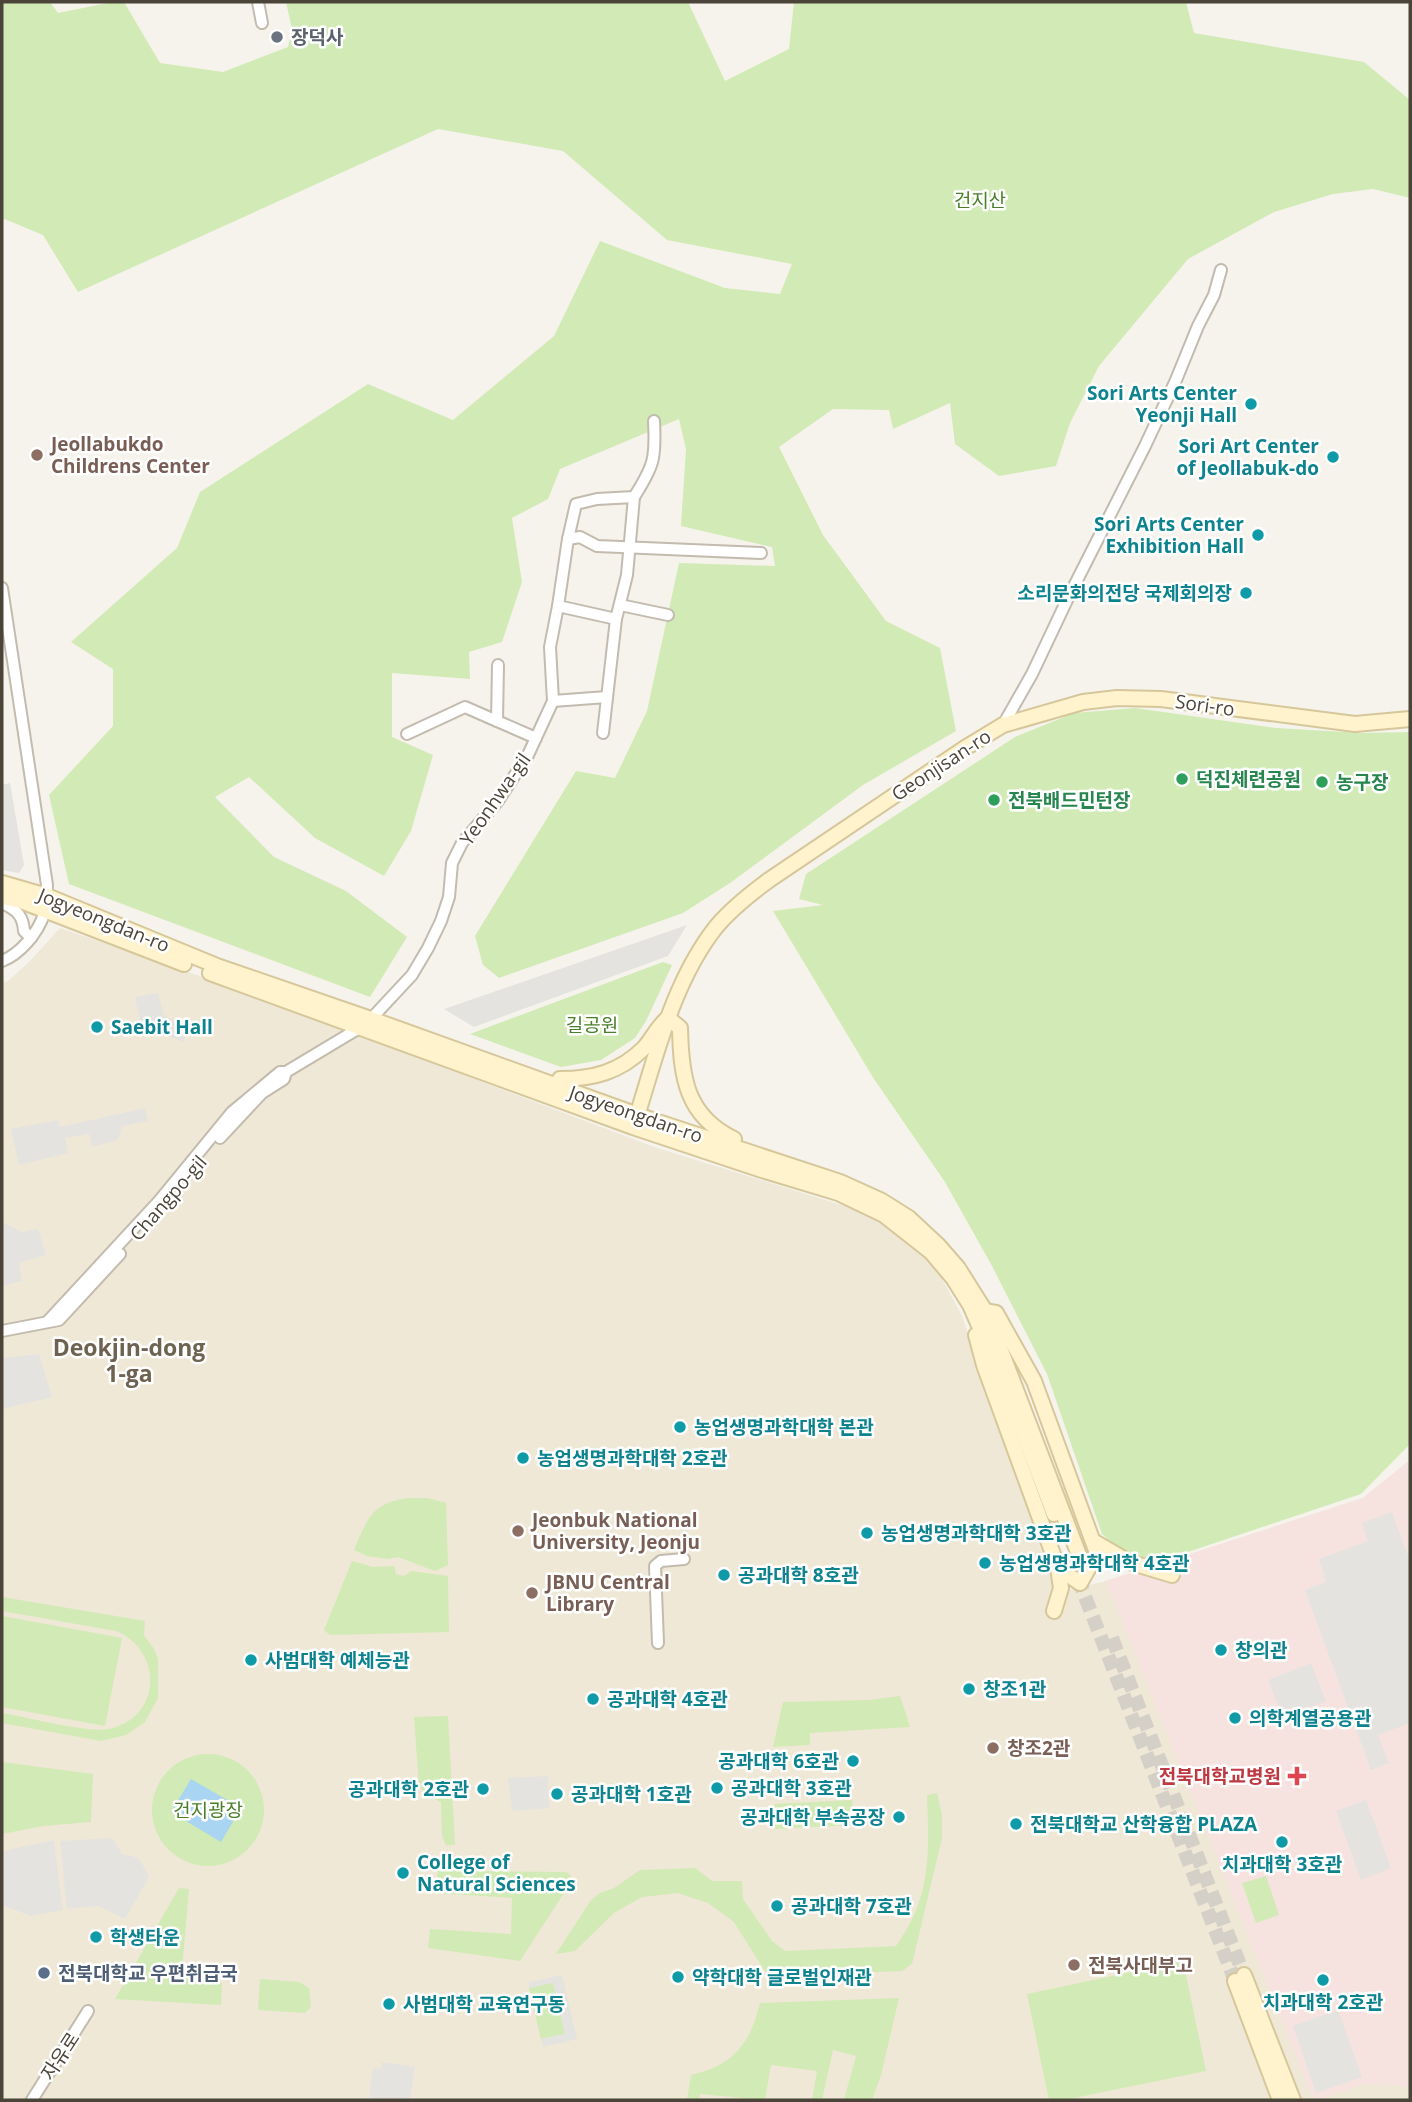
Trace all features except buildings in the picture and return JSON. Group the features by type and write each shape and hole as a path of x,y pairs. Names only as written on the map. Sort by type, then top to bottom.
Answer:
{"street":[{"path":"258,2 262,23"},
{"name":"Geonjisan-ro","path":"635,1121 668,1018 705,943 717,927 745,899 811,851 1003,725 1032,674 1171,391 1214,295 1221,270"},
{"path":"603,733 617,619 626,575 634,497 650,472 656,452 654,421"},
{"path":"607,697 554,701 550,647 576,504 597,499 634,497"},
{"path":"568,539 580,537 597,546 761,553"},
{"path":"2,588 47,879 45,912 30,938 10,958 2,961"},
{"path":"620,605 668,615"},
{"path":"558,606 617,619"},
{"path":"497,722 498,665"},
{"name":"Sori-ro","path":"1003,725 1083,702 1117,698 1161,699 1355,724 1410,719"},
{"name":"Yeonhwa-gil","path":"366,1023 412,975 441,921 449,897 453,863 462,843 498,801 528,755 554,701"},
{"path":"407,734 465,707 536,738"},
{"name":"Jogyeongdan-ro","path":"2,883 47,896 217,966 366,1023 762,1170 863,1203 906,1230 931,1252 979,1311"},
{"path":"4,897 6,905 16,910 23,920 24,931 30,938"},
{"name":"Jogyeongdan-ro","path":"4,897 21,901 296,1006 366,1023 557,1086 635,1121 766,1157 864,1192 909,1219 938,1245 958,1268 1017,1388 1069,1560"},
{"path":"557,1086 560,1079 602,1076 631,1060 647,1045 657,1027 668,1018 680,1028 684,1078 687,1092 696,1107 719,1132 766,1157"},
{"name":"Changpo-gil","path":"2,1331 60,1320 235,1119 262,1093 284,1079 286,1073 366,1023"},
{"path":"979,1311 996,1313 1034,1381 1093,1541 1097,1553 1080,1583 984,1365 971,1317 979,1311"},
{"path":"1093,1541 1129,1562 1172,1574"},
{"path":"658,1643 655,1566 661,1560 684,1559"},
{"path":"1054,1611 1069,1560"},
{"path":"1280,2100 1239,1978 1293,2100"},
{"name":"자유로","path":"32,2100 88,2011"}],"shaded area":[{"path":"10,783 24,865 19,873 2,870 2,785"},
{"path":"687,925 668,956 474,1027 444,1009"},
{"name":"Jeonbuk National University, Jeonju","path":"60,928 220,983 654,1147 848,1207 884,1223 910,1240 940,1275 962,1316 1056,1593 1106,1581 1363,1498 1410,1460 1410,2100 2,2100 2,983 8,981 30,961"},
{"path":"158,993 164,1016 188,1026 184,1042 168,1036 169,1030 150,1024 141,1025 135,997"},
{"path":"145,1108 148,1121 122,1126 118,1140 92,1147 89,1134 65,1138 68,1153 19,1165 11,1129 58,1120 60,1127"},
{"path":"2,1222 22,1232 38,1229 46,1255 19,1263 22,1281 2,1286"},
{"path":"39,1354 52,1397 2,1409 2,1358"},
{"name":"전북대학교병원","path":"1410,1460 1410,2089 1397,2085 1365,2084 1319,2099 1311,2094 1106,1581 1363,1498"},
{"path":"1392,1512 1410,1561 1410,1723 1378,1735 1389,1763 1371,1770 1305,1590 1326,1582 1319,1559 1368,1541 1362,1523"},
{"path":"1311,1663 1326,1701 1283,1718 1268,1680"},
{"path":"548,1776 549,1808 512,1811 508,1778"},
{"path":"1366,1800 1391,1868 1361,1880 1336,1811"},
{"path":"112,1838 122,1854 139,1858 149,1877 125,1919 98,1906 67,1909 60,1841"},
{"path":"54,1840 63,1910 31,1916 2,1905 2,1851"},
{"path":"562,1975 577,2039 543,2047 541,2039 565,2034 553,1983 529,1988 529,1982"},
{"path":"1338,2010 1362,2077 1316,2093 1293,2026"},
{"path":"382,2062 415,2067 410,2100 369,2098 373,2068 381,2069"}],"green space":[{"name":"건지산","path":"2,2 50,2 58,13 124,2 160,63 223,72 288,47 292,29 286,2 688,2 725,81 789,49 794,2 1186,2 1194,33 1364,62 1410,100 1410,198 1373,189 1333,194 1274,212 1188,259 1099,366 1070,423 1056,466 999,476 955,444 950,403 893,429 889,410 833,409 779,447 823,535 886,621 940,648 956,731 863,785 730,883 683,913 499,978 483,965 475,936 576,771 615,778 647,711 679,563 775,566 772,547 681,526 686,449 679,419 560,469 548,499 512,518 522,582 502,642 469,652 470,679 392,673 392,737 433,755 411,831 384,876 315,838 249,777 215,797 274,857 346,891 407,937 370,997 69,884 49,795 113,726 113,669 71,642 177,548 200,492 368,384 453,420 554,336 600,241 725,288 780,294 792,264 667,240 563,151 438,129 78,292 43,235 2,218"},
{"path":"1135,708 1276,728 1362,733 1410,732 1410,1444 1361,1494 1161,1561 1143,1560 1129,1555 1102,1534 1047,1374 992,1266 945,1182 874,1079 773,911 823,905 799,899 806,874 1015,737 1074,713"},
{"name":"길공원","path":"663,962 672,965 646,1021 635,1038 601,1060 561,1067 470,1034"},
{"path":"410,1498 427,1498 446,1503 448,1565 435,1571 398,1557 388,1559 367,1556 354,1550 363,1529 379,1508 387,1503"},
{"path":"352,1561 373,1567 394,1566 396,1574 404,1576 411,1571 448,1576 449,1632 330,1635 324,1630"},
{"path":"2,1597 145,1621 144,1635 158,1659 158,1698 145,1722 126,1735 101,1741 2,1723 2,1713 72,1727 108,1729 126,1723 139,1712 147,1699 150,1684 149,1668 143,1653 132,1641 116,1631 2,1611"},
{"path":"2,1616 122,1638 105,1726 2,1707"},
{"path":"900,1696 910,1727 810,1733 810,1745 773,1747 783,1702 870,1700"},
{"path":"448,1716 455,1845 446,1845 442,1836 441,1802 428,1796 419,1786 414,1717"},
{"name":"건지광장","path":"208,1754 230,1758 248,1770 260,1788 264,1810 260,1832 248,1850 230,1862 208,1866 186,1862 168,1850 156,1832 152,1810 156,1788 168,1770 186,1758"},
{"path":"2,1762 93,1774 91,1822 43,1826 2,1834"},
{"path":"937,1793 942,1815 942,1838 912,1964 902,1971 773,1976 764,1970 734,1922 708,1903 678,1893 642,1897 614,1913 575,1951 556,1954 591,1900 600,1893 614,1888 640,1870 695,1868 712,1881 742,1881 743,1899 772,1941 785,1951 896,1946 908,1928 922,1892 928,1855 927,1795"},
{"path":"852,1800 854,1825 775,1829 774,1804"},
{"path":"438,1871 567,1872 573,1879 520,1961 428,1948 430,1929 511,1934 512,1898 435,1893"},
{"path":"1266,1876 1279,1915 1256,1923 1242,1883"},
{"path":"179,1888 189,1889 182,1970 193,1980 222,1983 221,2005 115,1999"},
{"path":"1183,1961 1206,2071 1064,2100 1049,2100 1027,1994"},
{"path":"260,1979 299,1982 309,1988 311,2007 305,2013 258,2010"},
{"path":"553,1982 565,2034 541,2039 529,1988"},
{"path":"899,1998 881,2075 872,2100 844,2100 856,2056 833,2050 822,2100 812,2100 817,2071 771,2065 765,2100 700,2094 699,2100 687,2100 691,2075 718,2065 737,2051 751,2031 760,2003"}],"water":[{"path":"191,1779 241,1808 221,1842 171,1812"}],"tunnel":[{"path":"1070,1558 1235,1981"},
{"path":"1112,1638 1244,1975"}],"place":[{"name":"장덕사","path":"277,37"},
{"name":"Sori Arts Center Yeonji Hall","path":"1251,404"},
{"name":"Jeollabukdo Childrens Center","path":"37,455"},
{"name":"Sori Art Center of Jeollabuk-do","path":"1333,457"},
{"name":"Sori Arts Center Exhibition Hall","path":"1258,535"},
{"name":"소리문화의전당 국제회의장","path":"1246,593"},
{"name":"덕진체련공원","path":"1182,779"},
{"name":"농구장","path":"1322,782"},
{"name":"전북배드민턴장","path":"994,800"},
{"name":"Saebit Hall","path":"97,1027"},
{"name":"농업생명과학대학 본관","path":"680,1427"},
{"name":"농업생명과학대학 2호관","path":"523,1458"},
{"name":"Jeonbuk National University, Jeonju","path":"518,1531"},
{"name":"농업생명과학대학 3호관","path":"867,1533"},
{"name":"농업생명과학대학 4호관","path":"985,1563"},
{"name":"공과대학 8호관","path":"724,1575"},
{"name":"JBNU Central Library","path":"532,1593"},
{"name":"창의관","path":"1221,1650"},
{"name":"사범대학 예체능관","path":"251,1660"},
{"name":"창조1관","path":"969,1689"},
{"name":"공과대학 4호관","path":"593,1699"},
{"name":"의학계열공용관","path":"1235,1718"},
{"name":"창조2관","path":"993,1748"},
{"name":"공과대학 6호관","path":"853,1761"},
{"name":"전북대학교병원","path":"1297,1776"},
{"name":"공과대학 3호관","path":"717,1788"},
{"name":"공과대학 2호관","path":"483,1789"},
{"name":"공과대학 1호관","path":"557,1794"},
{"name":"공과대학 부속공장","path":"899,1817"},
{"name":"전북대학교 산학융합 PLAZA","path":"1016,1824"},
{"name":"치과대학 3호관","path":"1282,1842"},
{"name":"College of Natural Sciences","path":"403,1873"},
{"name":"공과대학 7호관","path":"777,1906"},
{"name":"학생타운","path":"96,1937"},
{"name":"전북사대부고","path":"1074,1965"},
{"name":"전북대학교 우편취급국","path":"44,1973"},
{"name":"약학대학 글로벌인재관","path":"678,1977"},
{"name":"치과대학 2호관","path":"1323,1980"},
{"name":"사범대학 교육연구동","path":"389,2004"}],"district":[{"name":"Deokjin-dong 1-ga","path":"129,1361"}]}
